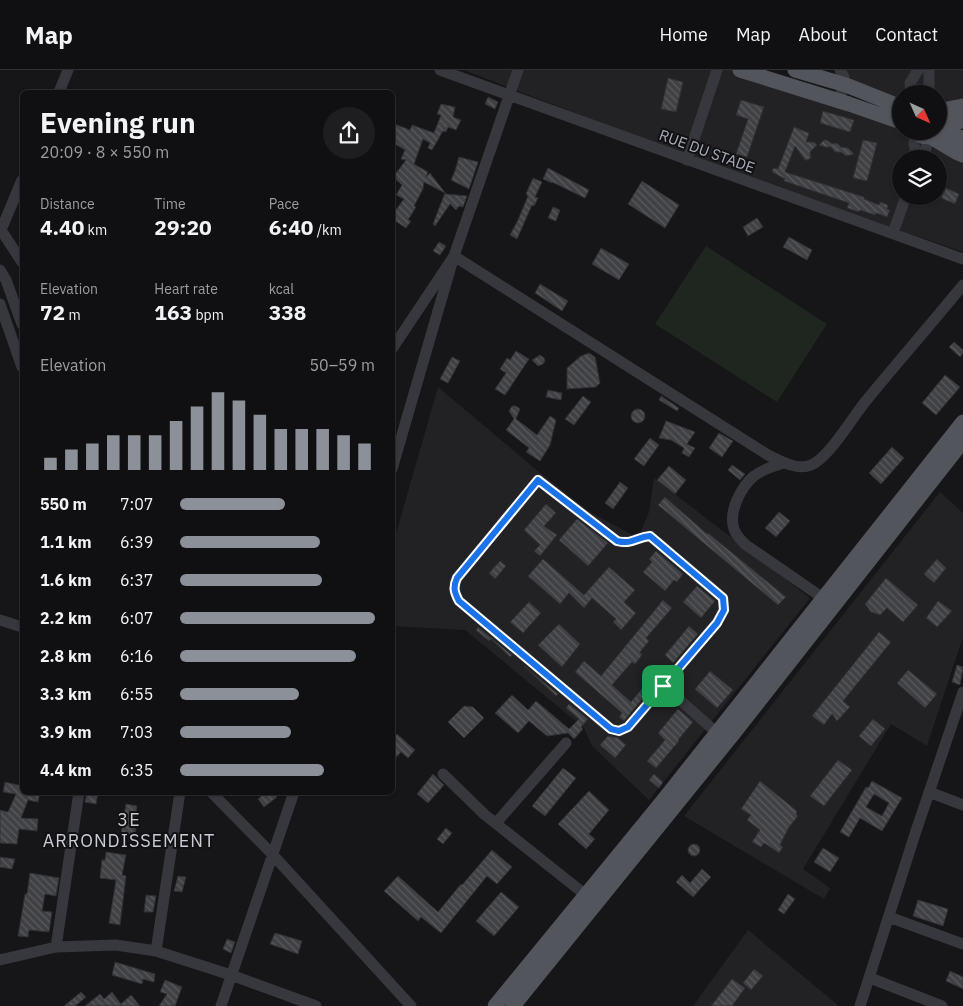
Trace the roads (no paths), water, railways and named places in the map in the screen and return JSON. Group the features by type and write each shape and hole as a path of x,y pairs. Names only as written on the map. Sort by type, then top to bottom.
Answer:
{"main road":[{"path":"740,70 892,119"},
{"path":"795,70 846,85 892,103"},
{"path":"948,116 963,106"},
{"path":"948,123 963,121"},
{"path":"948,133 963,139"},
{"path":"945,140 956,152 963,155"},
{"path":"513,1006 662,802 963,422"},
{"path":"495,1006 591,899 727,741 963,441"}],"street":[{"path":"60,90 68,70"},
{"name":"RUE DU STADE","path":"440,70 963,259"},
{"path":"395,459 454,256 518,70"},
{"path":"687,160 718,70"},
{"path":"837,100 846,85 840,70"},
{"path":"910,85 918,70"},
{"path":"929,70 930,85"},
{"path":"0,242 1,230 20,185"},
{"path":"893,234 903,205"},
{"path":"1,230 20,259"},
{"path":"395,344 454,256"},
{"path":"454,256 768,455 784,463 802,467 810,466 822,458 963,285"},
{"path":"0,270 6,280 20,318"},
{"path":"0,304 20,361"},
{"path":"784,463 754,476 745,485 737,500 733,516 733,528 746,545 822,598"},
{"path":"538,480 617,541 633,542 642,536 650,536 723,598 724,610 717,623 663,686 628,727 619,731 611,729 459,601 455,595 453,587 457,578 538,480"},
{"path":"0,620 20,626"},
{"path":"663,686 717,733"},
{"path":"860,1006 963,692"},
{"path":"496,823 566,743"},
{"path":"443,774 472,804 591,899"},
{"path":"929,792 963,805"},
{"path":"56,947 78,795"},
{"path":"156,951 180,795"},
{"path":"214,795 273,855 411,1006"},
{"path":"221,1006 293,795"},
{"path":"889,917 963,944"},
{"path":"0,960 56,947 116,945 156,951 231,975 316,1006"},
{"path":"870,978 942,1006"}],"district":[{"name":"3E ARRONDISSEMENT","path":"129,830"}]}
